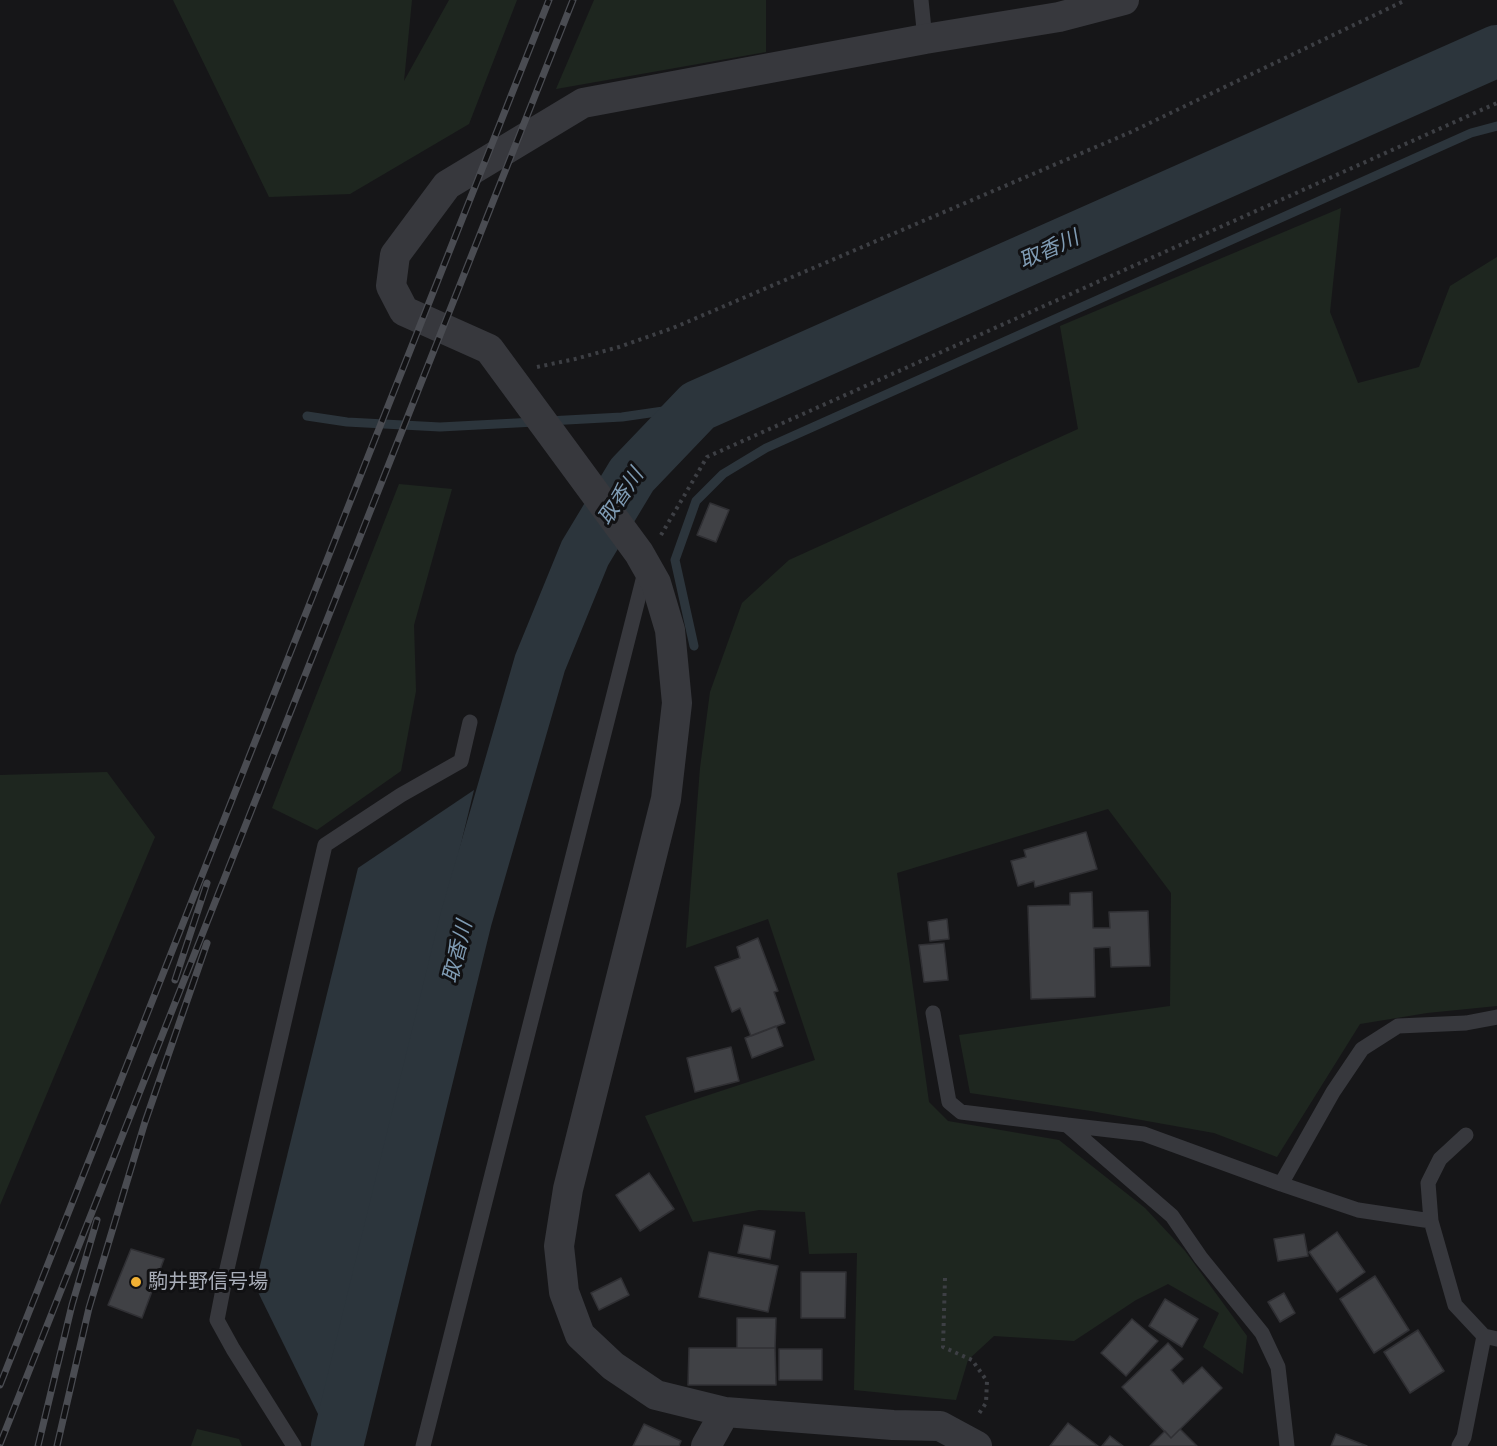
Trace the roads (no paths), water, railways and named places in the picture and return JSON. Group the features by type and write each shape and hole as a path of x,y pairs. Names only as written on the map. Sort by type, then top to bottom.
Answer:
{"street":[{"path":"977,1446 940,1426 893,1425 725,1412 656,1395 613,1366 580,1335 564,1293 559,1246 568,1189 666,799 677,703 670,630 647,567 489,349 404,311 391,286 395,255 447,185 583,103 925,39 1059,17 1124,0"},
{"path":"706,1446 725,1412"}],"lane":[{"path":"921,0 925,39"},
{"path":"423,1446 647,567"},
{"path":"294,1446 217,1320 325,845 401,795 461,761 470,722"},
{"path":"933,1013 949,1102 961,1112 1144,1134 1281,1184 1358,1209 1431,1221"},
{"path":"1281,1184 1333,1092 1362,1049 1398,1026 1466,1023 1497,1017"},
{"path":"1067,1125 1172,1216 1201,1258 1262,1333 1278,1367 1287,1446"},
{"path":"1459,1446 1464,1437 1490,1337 1455,1305 1431,1221 1428,1183 1440,1159 1466,1135"}],"waterway":[{"name":"取香川","path":"337,1446 466,919 540,663 585,553 632,475 698,406 1497,51"},
{"path":"694,646 675,560 696,501 723,474 766,448 1471,133 1497,126"},
{"path":"548,421 622,417 698,406"},
{"path":"307,416 347,422 440,427 535,422"}],"railway":[{"path":"0,1385 549,0"},
{"path":"0,1444 573,0"},
{"path":"175,980 207,883"},
{"path":"57,1446 89,1308 145,1122 207,943"},
{"path":"38,1446 72,1305 97,1220"}],"place":[{"name":"駒井野信号場","path":"136,1282"}]}
